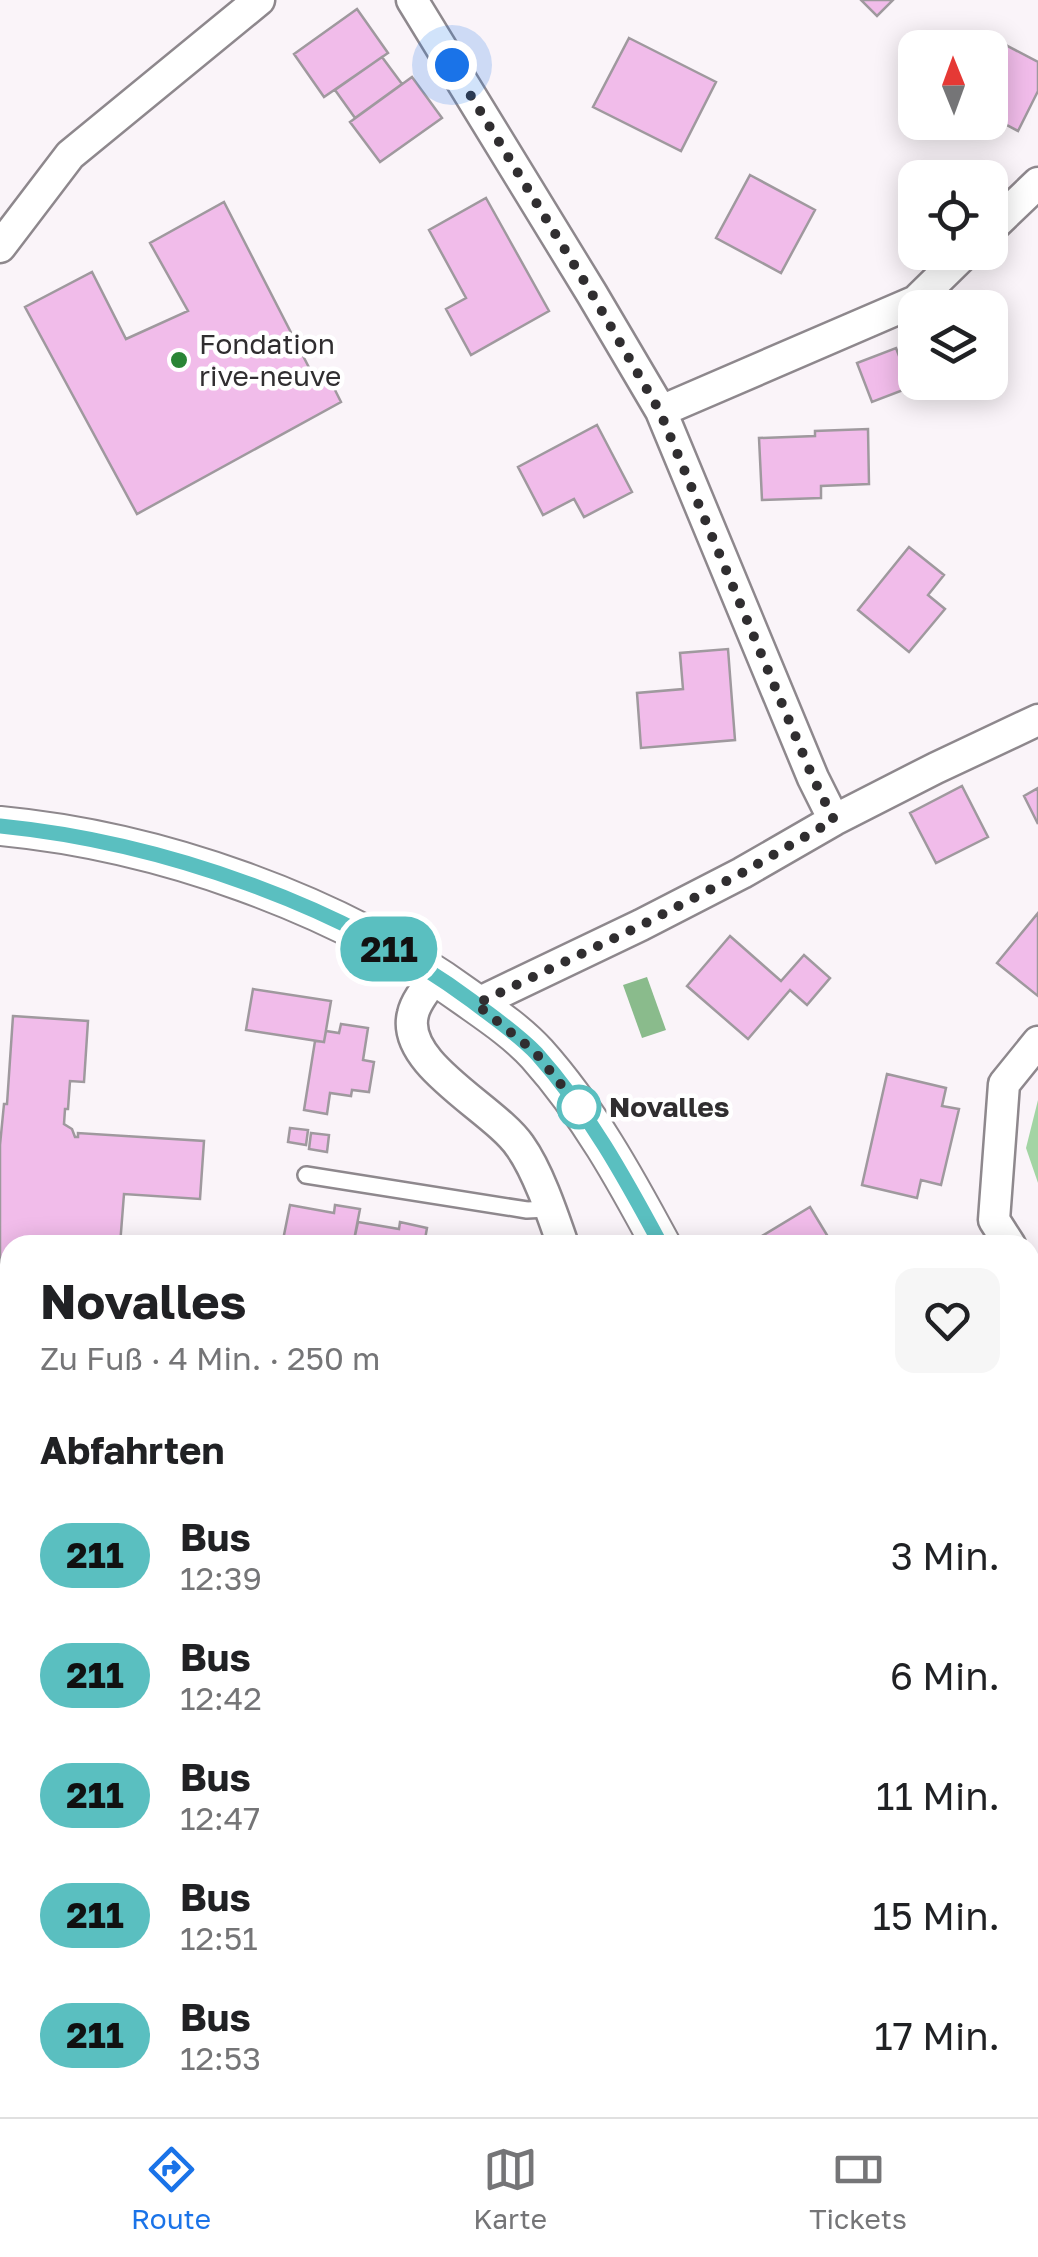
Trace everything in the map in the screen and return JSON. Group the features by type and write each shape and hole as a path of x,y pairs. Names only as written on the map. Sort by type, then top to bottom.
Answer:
{"street":[{"path":"0,248 70,154 259,0"},
{"path":"412,0 660,412 834,820"},
{"path":"1008,212 1038,183"},
{"path":"660,412 916,300 947,270"},
{"path":"476,1004 640,926 834,820 1038,720"},
{"path":"0,826 85,838 228,877 306,908 437,975 535,1052 620,1169 656,1235"},
{"path":"437,975 413,1012 412,1036 434,1067 505,1127 521,1146 559,1235"},
{"path":"1004,1235 994,1220 1004,1084 1038,1042"}],"lane":[{"path":"306,1175 527,1210 548,1209"}],"shaded area":[{"path":"647,977 666,1030 642,1038 623,985"},
{"path":"1038,1100 1038,1183 1026,1148"}],"building":[{"path":"861,0 893,0 877,16"},
{"path":"357,9 388,53 324,97 294,54"},
{"path":"629,38 716,82 681,151 593,107"},
{"path":"1008,46 1038,62 1038,91 1018,131 1008,126"},
{"path":"382,57 402,84 355,118 335,90"},
{"path":"412,77 442,118 380,162 350,122"},
{"path":"750,175 815,210 781,273 716,238"},
{"path":"486,198 549,311 471,355 446,309 466,298 429,230"},
{"name":"Fondation rive-neuve","path":"224,202 319,387 331,382 341,402 137,514 25,307 92,272 126,339 188,311 150,243"},
{"path":"896,348 898,392 872,402 857,363"},
{"path":"597,425 632,492 584,517 574,499 543,515 518,467"},
{"path":"868,429 869,484 821,486 821,498 762,500 759,438"},
{"path":"909,547 944,575 928,595 945,609 909,652 858,610"},
{"path":"728,649 735,740 641,748 637,693 683,689 680,653"},
{"path":"962,786 988,837 936,863 910,813"},
{"path":"1038,788 1038,824 1024,796"},
{"path":"1038,913 1038,996 997,963"},
{"path":"730,936 781,981 804,955 830,978 807,1005 790,990 748,1039 687,986"},
{"path":"253,989 331,1001 324,1042 246,1030"},
{"path":"13,1016 88,1021 84,1082 70,1081 64,1124 75,1137 78,1133 204,1141 200,1199 124,1194 121,1235 0,1235 0,1145"},
{"path":"341,1024 368,1028 363,1060 374,1062 369,1092 352,1090 351,1096 330,1093 327,1114 304,1110 315,1041 324,1042 326,1031 339,1033"},
{"path":"887,1074 946,1088 942,1106 959,1109 941,1185 921,1180 917,1198 862,1185"},
{"path":"290,1128 308,1130 306,1145 288,1142"},
{"path":"311,1133 329,1135 327,1152 309,1149"},
{"path":"290,1205 334,1213 335,1205 360,1209 355,1235 284,1235"},
{"path":"810,1207 827,1235 764,1235"},
{"path":"358,1222 399,1229 400,1222 427,1228 426,1235 355,1235"}],"bus line":[{"name":"211","path":"0,826 85,838 228,877 306,908 437,975 535,1052 620,1169 656,1235"}],"place":[{"name":"Fondation rive-neuve","path":"179,360"},
{"name":"Novalles","path":"579,1107"}],"route":[{"path":"452,65 660,412 834,820 640,926 476,1004 535,1052 579,1107"}]}
